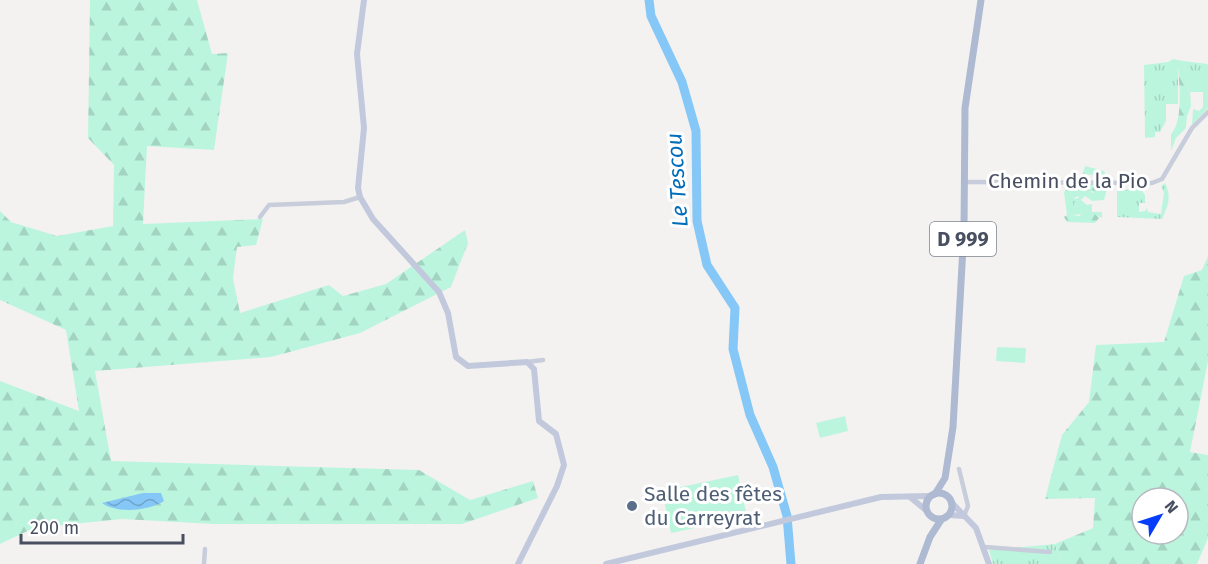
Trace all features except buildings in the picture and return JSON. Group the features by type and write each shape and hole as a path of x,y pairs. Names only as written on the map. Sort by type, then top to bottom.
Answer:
{"main road":[{"name":"D 999","path":"948,496 945,478 953,427 965,182 965,99 981,0"},
{"name":"D 999","path":"933,495 945,478"},
{"path":"920,564 930,537 941,520 950,515 953,504 948,496 933,495 926,503 930,537"},
{"path":"927,512 941,520"}],"street":[{"path":"364,0 357,54 364,128 358,188 360,197 379,227 440,292 448,313 456,357 460,362 468,366 543,360"},
{"name":"Chemin de la Pio","path":"965,182 1152,183 1162,179 1192,128 1208,112"},
{"path":"260,217 269,205 344,202 360,197"},
{"path":"518,564 564,467 556,434 539,421 534,369 526,362"},
{"path":"959,469 968,506 964,516"},
{"path":"606,564 881,497 933,495"},
{"path":"909,497 927,512"},
{"path":"953,504 976,528 990,564"},
{"path":"950,515 964,516"},
{"path":"985,547 1050,552"},
{"path":"204,564 205,549"}],"green space":[{"path":"90,0 197,0 212,54 228,53 214,150 147,146 143,224 263,219 256,245 237,247 233,278 240,313 329,285 343,296 386,284 465,230 468,243 451,287 360,333 271,357 95,371 111,461 419,470 470,500 533,481 538,498 462,524 214,524 122,519 34,528 0,544 0,381 79,411 66,330 0,300 0,211 11,222 57,236 113,226 114,165 88,138"},
{"path":"1173,59 1183,61 1189,82 1186,128 1176,138 1171,151 1171,134 1178,120 1180,101 1178,66 1168,62"},
{"path":"1183,61 1208,64 1208,108 1192,125 1193,109 1199,111 1203,107 1203,92 1190,92 1191,106 1186,119 1189,84"},
{"path":"1168,62 1178,65 1178,104 1166,104 1166,121 1160,132 1155,132 1155,137 1145,138 1144,65"},
{"path":"1085,166 1104,171 1110,186 1095,194 1090,189 1073,189 1081,194 1073,199 1073,215 1079,216 1085,211 1094,213 1099,218 1095,223 1067,222 1064,217 1067,215 1064,192 1067,189 1066,180 1084,179 1095,184 1094,175 1083,174"},
{"path":"1165,183 1168,201 1162,219 1117,217 1117,191 1140,188 1145,195 1145,203 1139,203 1139,212 1147,208 1148,212 1161,214 1164,192 1161,186"},
{"path":"1073,189 1090,189 1092,193 1107,189 1104,200 1092,201 1085,196 1081,200 1087,205 1092,204 1092,212 1102,212 1102,218 1091,213 1073,215 1073,199 1079,198"},
{"path":"1208,256 1208,361 1190,452 1208,455 1208,538 1197,564 1062,564 1055,544 1093,528 1095,498 1045,499 1062,435 1089,402 1096,345 1164,342 1184,276 1202,270"},
{"path":"997,347 1026,348 1025,363 996,361"},
{"path":"845,416 848,431 820,438 816,423"},
{"path":"738,475 747,517 671,533 662,491"},
{"path":"1055,544 1062,564 993,564 989,550"}],"water":[{"path":"143,493 161,493 164,501 150,507 133,510 116,509 102,503"}],"waterway":[{"name":"Le Tescou","path":"649,0 651,16 682,82 696,131 697,221 707,265 735,308 733,349 750,415 773,467 787,516 791,564"}],"place":[{"name":"Salle des fêtes du Carreyrat","path":"632,506"}]}
